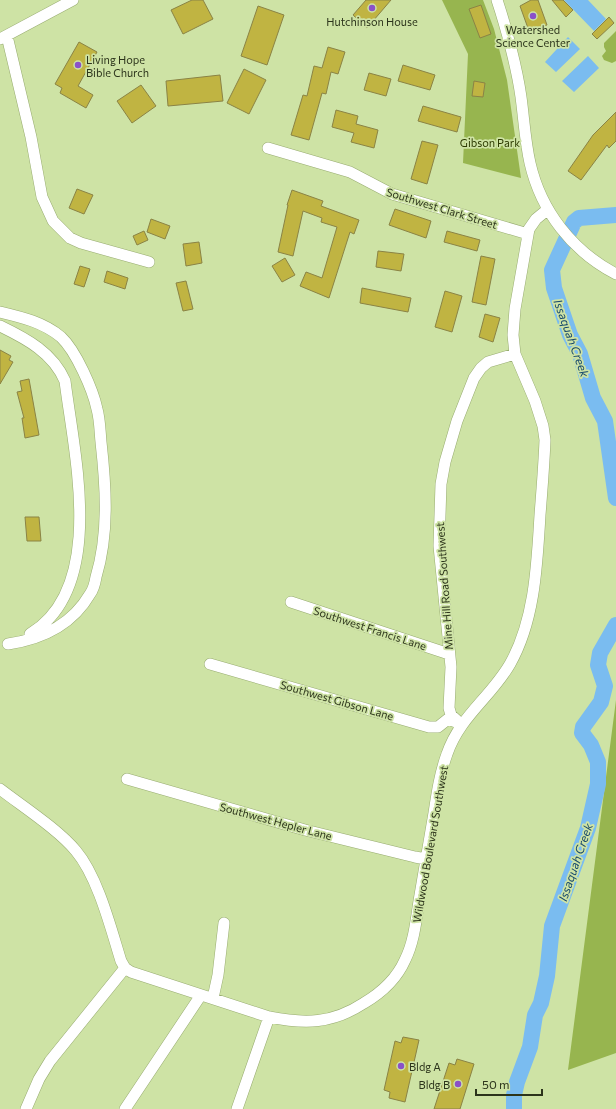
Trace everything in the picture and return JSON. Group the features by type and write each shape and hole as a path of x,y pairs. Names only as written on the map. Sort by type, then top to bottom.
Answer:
{"street":[{"path":"74,0 4,38 31,137 42,197 53,221 70,238 81,243 149,262"},
{"path":"497,0 521,95 530,162 538,189 547,210 560,227 584,253 616,274"},
{"name":"Southwest Clark Street","path":"268,148 350,172 392,194 528,234"},
{"name":"Wildwood Boulevard Southwest","path":"125,968 138,975 269,1016 291,1021 312,1022 341,1016 378,995 388,985 405,960 411,945 442,769 452,741 461,724 497,683 510,664 526,626 534,582 539,541 545,440 543,426 537,408 515,354 513,322 528,234 533,222 547,210"},
{"path":"0,312 32,320 61,338 78,361 89,382 97,409 106,492 105,524 101,561 92,593 81,608 56,629 29,641 4,644"},
{"path":"0,326 38,347 51,357 60,368 65,381 80,506 80,534 75,566 58,608 41,628 4,644"},
{"name":"Mine Hill Road Southwest","path":"461,724 450,713 447,620 439,546 441,484 445,462 457,421 474,378 481,368 488,362 515,354"},
{"name":"Southwest Francis Lane","path":"291,602 449,654"},
{"name":"Southwest Gibson Lane","path":"210,664 429,727 438,727 448,719 461,724"},
{"name":"Southwest Hepler Lane","path":"127,779 305,830 415,857 426,858"},
{"path":"0,789 56,832 76,851 83,862 105,908 125,968 50,1061 39,1079 26,1109"},
{"path":"213,998 218,975 224,923"},
{"path":"125,1109 201,995"},
{"path":"237,1109 269,1016"}],"green space":[{"name":"Gibson Park","path":"442,0 483,0 494,29 507,80 521,178 463,163 468,54"},
{"path":"616,31 616,61 612,63 604,60 602,56 606,51 604,43"},
{"path":"616,700 616,1053 568,1070"}],"water":[{"path":"564,0 588,0 606,19 594,31"},
{"path":"568,37 580,49 556,72 545,62"},
{"path":"588,56 599,68 574,92 562,81"}],"building":[{"path":"192,0 203,0 213,19 183,34 171,10"},
{"name":"Hutchinson House","path":"366,0 391,0 367,28 353,15"},
{"name":"Watershed Science Center","path":"531,0 538,0 547,25 529,31 520,6"},
{"path":"552,0 563,0 573,10 566,17"},
{"path":"481,5 491,34 480,38 469,9"},
{"path":"258,6 284,15 267,65 241,56"},
{"path":"609,17 614,23 597,39 592,34"},
{"name":"Living Hope Bible Church","path":"79,42 97,52 78,86 93,95 86,108 60,93 62,88 55,84"},
{"path":"328,47 345,52 338,74 331,72 326,94 322,93 309,140 291,135 303,95 307,96 314,66 322,68"},
{"path":"403,65 435,75 430,90 398,81"},
{"path":"244,69 266,80 249,114 227,103"},
{"path":"369,73 391,79 386,96 364,90"},
{"path":"220,75 223,101 168,106 166,81"},
{"path":"474,81 485,83 483,97 472,96"},
{"path":"141,85 156,106 132,123 117,101"},
{"path":"423,106 461,117 457,132 418,121"},
{"path":"336,110 358,116 356,124 378,130 374,148 351,142 354,133 332,127"},
{"path":"616,112 616,141 609,148 607,145 581,180 568,171 593,135"},
{"path":"422,141 438,145 427,184 411,179"},
{"path":"77,189 93,195 84,214 69,208"},
{"path":"292,190 323,201 321,206 359,220 354,234 350,232 329,298 300,286 306,272 322,278 337,227 321,222 322,218 303,211 293,256 278,252 287,205"},
{"path":"395,209 431,221 426,238 389,225"},
{"path":"151,219 170,226 165,239 147,232"},
{"path":"144,231 148,240 137,245 133,236"},
{"path":"447,231 480,240 477,251 444,242"},
{"path":"199,242 202,263 186,266 183,244"},
{"path":"378,251 404,254 401,271 376,267"},
{"path":"481,256 495,259 486,305 472,302"},
{"path":"285,258 295,275 282,282 272,266"},
{"path":"80,266 90,269 84,287 74,284"},
{"path":"107,271 128,278 125,289 104,282"},
{"path":"186,281 193,309 183,311 176,283"},
{"path":"362,288 411,298 408,312 360,303"},
{"path":"445,291 462,296 452,332 435,327"},
{"path":"485,314 500,318 493,342 479,337"},
{"path":"0,350 11,356 9,360 13,362 0,384"},
{"path":"29,379 39,435 25,438 22,418 24,418 17,392 22,391 20,381"},
{"path":"25,517 39,517 41,541 27,541"},
{"name":"Bldg A","path":"403,1037 419,1040 405,1102 389,1098 390,1092 384,1090 395,1041 401,1043"},
{"name":"Bldg B","path":"457,1059 474,1064 460,1109 434,1109 449,1063 455,1065"}],"waterway":[{"name":"Issaquah Creek","path":"616,215 579,218 574,222 552,270 554,288 570,335 580,354 593,398 605,421 616,498"},
{"name":"Issaquah Creek","path":"514,1109 514,1095 517,1082 530,1047 535,1015 541,1003 547,976 552,926 588,828 598,784 598,762 591,745 582,733 583,727 601,702 605,686 598,665 600,653 616,625"}],"place":[{"name":"Hutchinson House","path":"372,8"},
{"name":"Watershed Science Center","path":"533,16"},
{"name":"Living Hope Bible Church","path":"78,65"},
{"name":"Bldg A","path":"401,1066"},
{"name":"Bldg B","path":"458,1084"}]}
